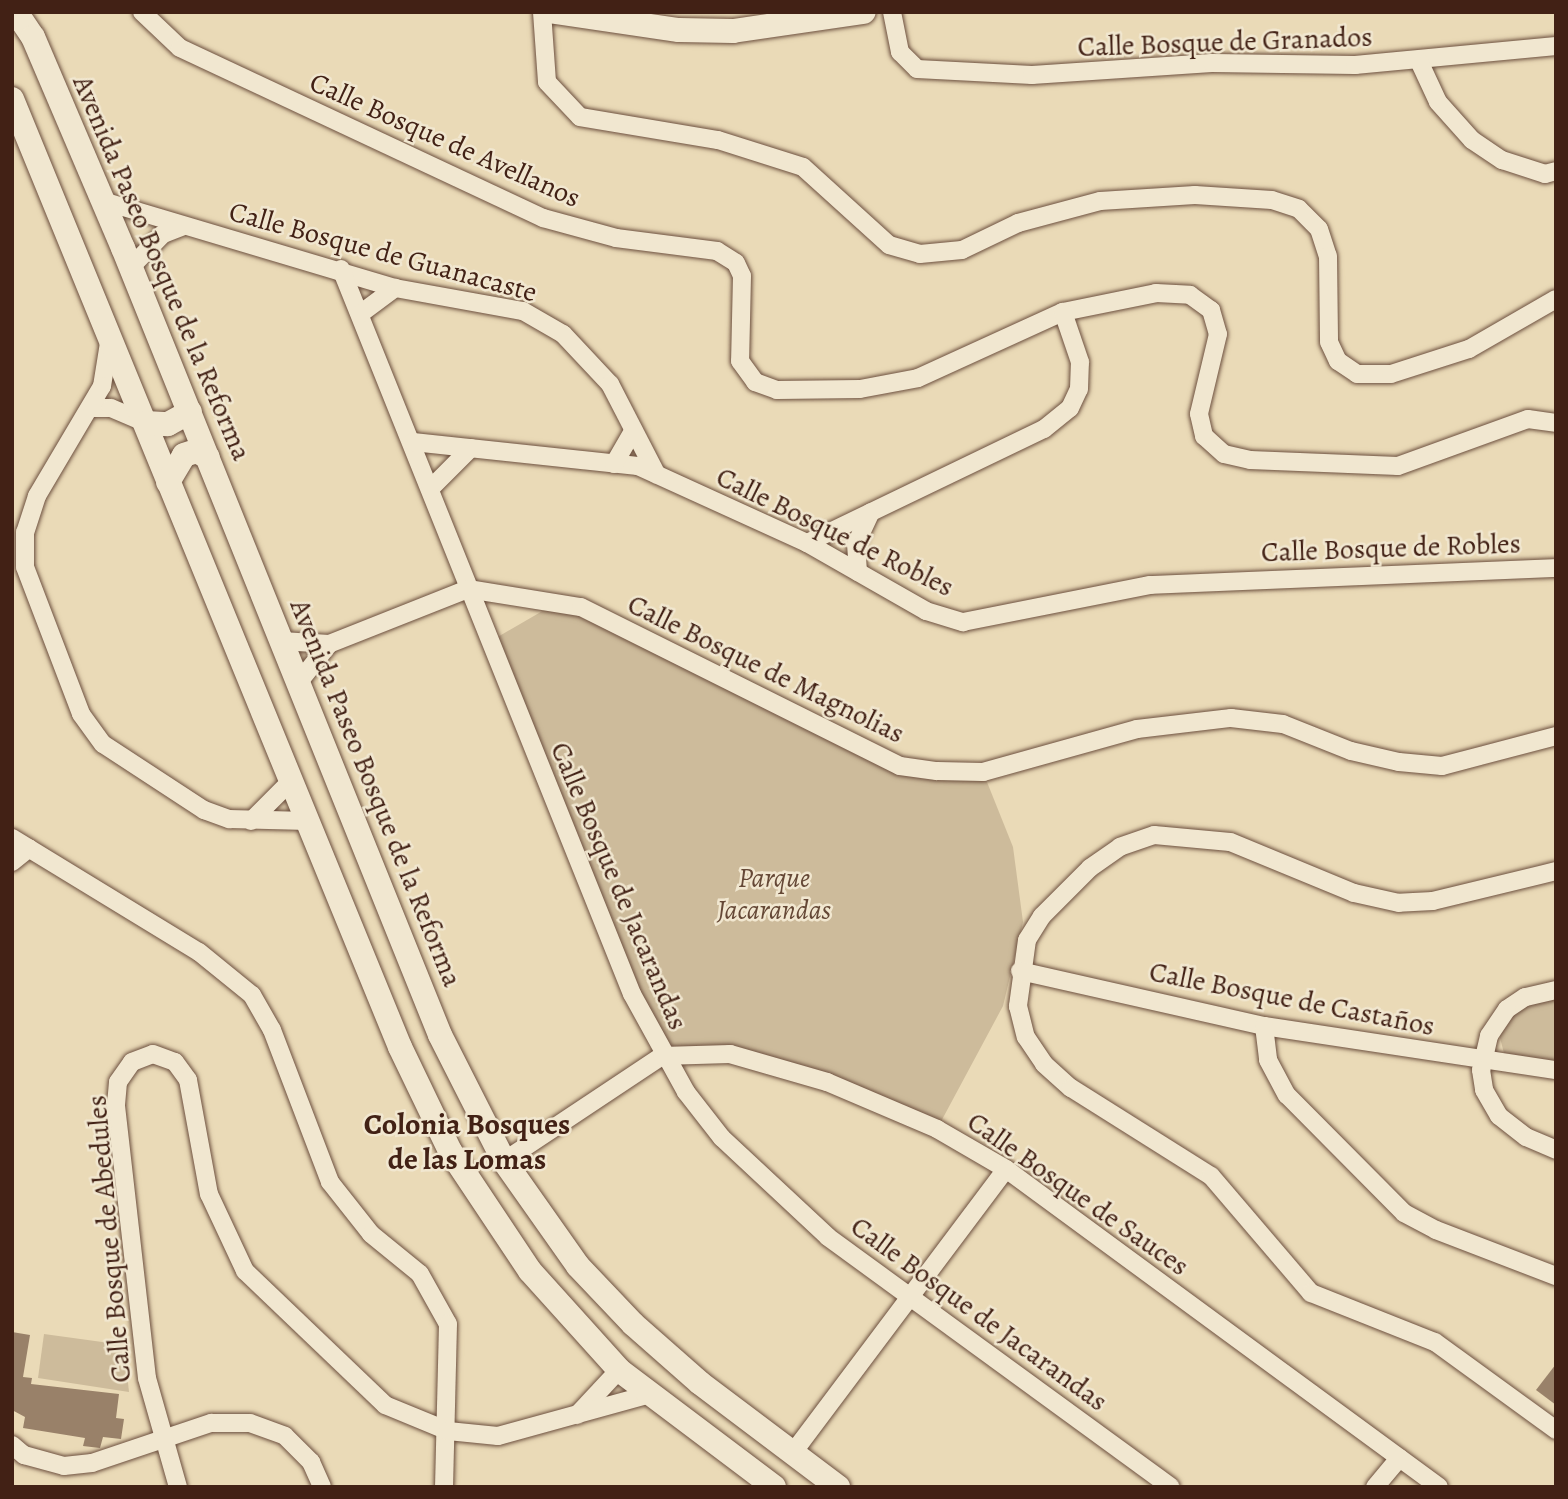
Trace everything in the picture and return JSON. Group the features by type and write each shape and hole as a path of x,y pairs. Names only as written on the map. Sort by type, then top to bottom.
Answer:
{"main road":[{"name":"Avenida Paseo Bosque de la Reforma","path":"16,12 33,37 131,267 440,1035 504,1161 578,1266 633,1324 792,1454 838,1487"},
{"path":"555,12 679,30 733,32 864,12"},
{"path":"12,99 400,1047 450,1151 499,1231 619,1370 647,1395 774,1487"},
{"path":"146,423 168,424 190,412"},
{"path":"168,482 184,455 196,451 208,457"},
{"path":"383,1003 407,1004 422,986"},
{"path":"400,1047 417,1030 440,1035"}],"street":[{"name":"Calle Bosque de Avellanos","path":"142,12 180,48 543,218 616,238 717,251 736,262 742,276 740,361 755,382 777,390 860,388 918,378 1063,312 1156,293 1191,295 1211,310 1218,334 1199,414 1204,436 1224,454 1398,466 1528,419 1556,423"},
{"path":"542,12 547,82 558,100 580,117 718,139 803,167 889,245 920,254 962,250 1018,223 1100,201 1195,195 1272,200 1299,209 1319,229 1328,256 1329,342 1338,361 1357,374 1391,374 1469,349 1556,299"},
{"name":"Calle Bosque de Granados","path":"892,12 900,52 917,69 1032,75 1212,63 1355,65 1556,46"},
{"path":"1419,61 1438,102 1472,140 1502,160 1545,174 1556,171"},
{"name":"Calle Bosque de Guanacaste","path":"103,201 261,252 341,269 395,288 523,311 563,334 610,384 657,475"},
{"name":"Calle Bosque de Guanacaste","path":"131,267 163,234 184,226"},
{"name":"Calle Bosque de Jacarandas","path":"341,269 413,442 468,589 632,994 662,1056 722,1138 828,1237 1171,1487"},
{"path":"360,314 395,288"},
{"path":"807,543 1044,429 1070,408 1079,389 1080,362 1063,312"},
{"path":"109,341 102,386 92,408 37,496 25,532 25,567 81,714 103,744 204,810 251,821 308,821"},
{"path":"92,408 111,408 146,423"},
{"path":"614,464 634,430"},
{"name":"Calle Bosque de Robles","path":"413,442 614,464 657,475 807,543 926,611 963,622 1150,584 1556,568"},
{"path":"430,489 471,448"},
{"path":"858,572 856,544 871,512"},
{"path":"282,641 329,644 468,589"},
{"name":"Calle Bosque de Magnolias","path":"468,589 581,607 900,765 937,771 983,772 1138,729 1231,718 1283,724 1351,751 1399,762 1442,766 1556,736"},
{"path":"299,681 329,644"},
{"path":"251,821 291,781"},
{"path":"1556,871 1433,901 1399,903 1354,893 1230,842 1154,835 1120,847 1090,869 1042,916 1027,940 1020,971 1018,1006 1026,1037 1044,1064 1071,1088 1211,1176 1311,1293 1435,1342 1556,1430"},
{"path":"12,838 210,959 252,995 272,1030 330,1182 350,1212 435,1294 448,1324 451,1357 443,1487"},
{"path":"12,863 29,848"},
{"name":"Calle Bosque de Castaños","path":"1020,971 1264,1026 1556,1070"},
{"path":"1556,990 1525,997 1507,1009 1481,1060 1484,1090 1492,1108 1516,1131 1556,1150"},
{"path":"1264,1026 1268,1060 1287,1094 1405,1213 1436,1230 1556,1276"},
{"name":"Calle Bosque de Abedules","path":"178,1487 147,1378 116,1105 118,1082 132,1062 153,1054 175,1062 188,1080 209,1194 245,1271 385,1405 447,1431 498,1436 647,1395"},
{"name":"Calle Bosque de Sauces","path":"662,1056 730,1054 777,1065 937,1129 1006,1169 1439,1487"},
{"path":"504,1161 662,1056"},
{"path":"792,1454 909,1294 1006,1169"},
{"path":"577,1415 619,1370"},
{"path":"12,1446 24,1455 64,1466 92,1463 211,1423 250,1423 285,1436 311,1462 322,1487"},
{"path":"1375,1487 1399,1458"}],"green space":[{"name":"Parque Jacarandas","path":"558,602 900,765 983,772 1013,847 1023,922 1003,1006 937,1129 771,1063 662,1056 489,642"},
{"path":"1556,995 1556,1064 1505,1057 1499,1034 1510,1012"},
{"path":"44,1334 124,1345 129,1392 38,1378"}],"building":[{"path":"12,1332 30,1335 23,1377 32,1378 31,1384 119,1394 116,1418 124,1419 121,1439 103,1437 100,1448 83,1446 85,1438 23,1428 25,1417 12,1410"},
{"path":"1556,1364 1556,1405 1536,1390"}],"district":[{"name":"Colonia Bosques de las Lomas","path":"467,1141"}]}
